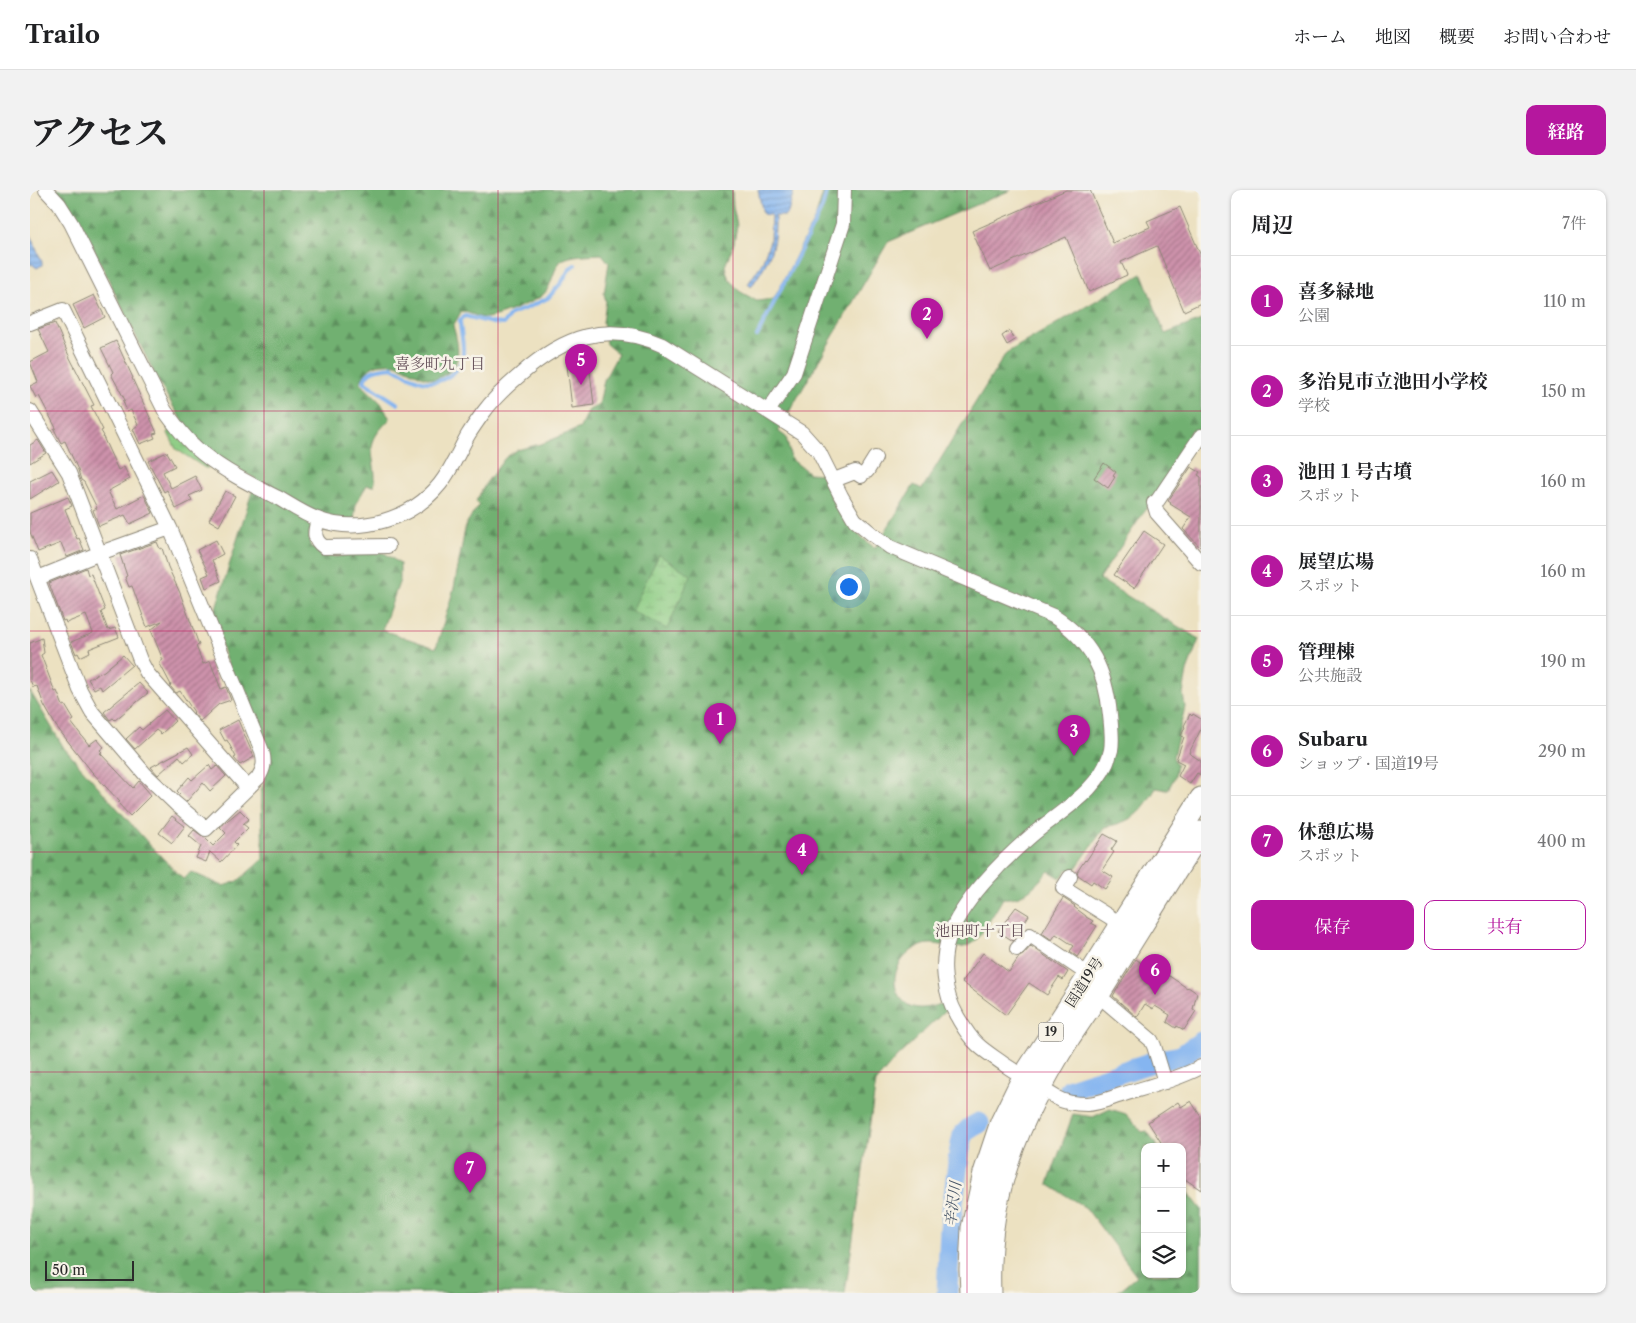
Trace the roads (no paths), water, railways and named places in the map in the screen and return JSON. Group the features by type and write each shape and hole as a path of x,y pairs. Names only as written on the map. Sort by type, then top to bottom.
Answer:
{"highway":[{"name":"国道19号","path":"990,1293 992,1223 1000,1184 1013,1147 1031,1082 1089,974 1201,798"},
{"name":"国道19号","path":"971,1293 972,1228 984,1173 1001,1122 1031,1082 1070,1037 1201,832"}],"street":[{"path":"46,190 59,204 71,223 165,410 178,429 202,454 223,468 318,519 345,524 380,522 400,515 425,500 440,483 484,411 505,388 542,357 564,343 581,337 613,334 633,336 649,339 676,354 802,433 819,452 855,520 890,547 1053,616 1077,634 1090,650 1104,677 1112,732 1110,751 1102,771 1090,789 1030,837 990,876 958,918 949,937 945,964 946,987 952,1007 967,1033 976,1044 1062,1101 1088,1104 1163,1077 1201,1068"},
{"path":"768,411 794,373 843,224 844,190"},
{"path":"30,323 63,310 170,528 262,751 264,760 263,770 258,778 206,829 176,804 145,774 92,712 80,690 30,559"},
{"path":"30,411 68,473 140,660 147,673 248,788"},
{"path":"1201,436 1158,500 1154,503 1157,513 1201,563"},
{"path":"834,480 855,472 864,473 874,458"},
{"path":"318,519 314,532 316,538 324,546 388,546"},
{"path":"38,578 170,528"},
{"path":"1070,877 1063,888 1121,924"},
{"path":"1018,949 1030,935 1089,974"},
{"path":"1098,995 1151,1040 1163,1077"}],"water":[{"path":"758,190 794,190 788,213 785,216 775,216 773,246 767,262 751,287 748,284 762,263 770,241 771,215 763,214"},
{"path":"30,235 42,262 42,265 37,268 32,264 30,265"}],"waterway":[{"path":"757,336 822,208 827,190"},
{"path":"398,404 364,382 368,374 375,370 392,367 413,378 427,382 434,382 449,376 459,367 462,361 463,346 460,320 465,316 503,324 511,314 548,298 562,282 570,268 575,265"},
{"name":"辛沢川","path":"1070,1089 1159,1060 1181,1056 1201,1042"},
{"name":"辛沢川","path":"947,1293 950,1229 959,1154 963,1135 979,1123"}],"place":[{"name":"多治見市立池田小学校","path":"927,339"},
{"name":"管理棟","path":"581,385"},
{"name":"喜多緑地","path":"720,744"},
{"name":"池田１号古墳","path":"1074,756"},
{"name":"展望広場","path":"802,875"},
{"name":"Subaru","path":"1155,995"},
{"name":"休憩広場","path":"470,1193"}],"district":[{"name":"喜多町九丁目","path":"440,364"},
{"name":"池田町十丁目","path":"980,931"}]}
